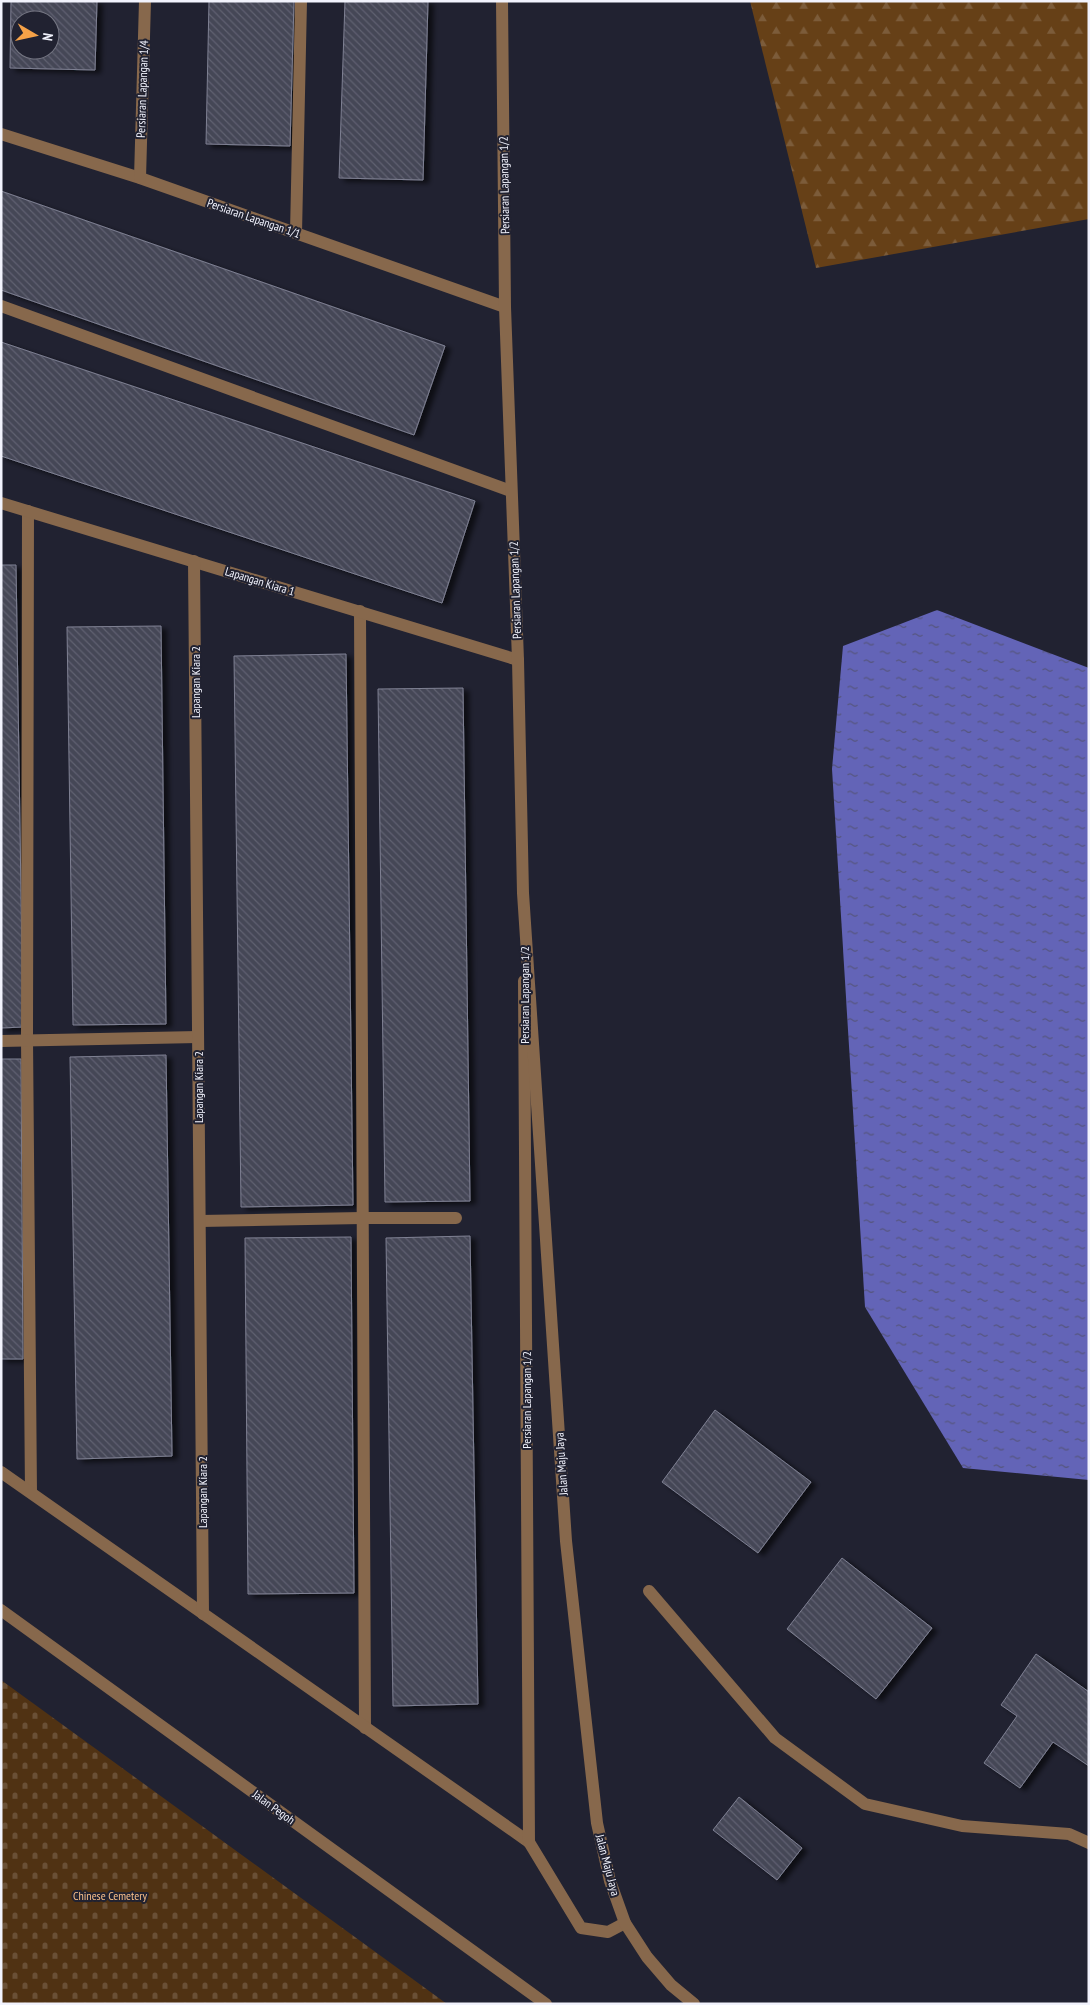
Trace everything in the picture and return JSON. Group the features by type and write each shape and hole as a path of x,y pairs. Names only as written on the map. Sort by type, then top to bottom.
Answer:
{"street":[{"name":"Persiaran Lapangan 1/4","path":"140,178 145,1"},
{"path":"296,233 301,1"},
{"name":"Persiaran Lapangan 1/2","path":"502,1 505,307 518,660 523,893 529,1842"},
{"name":"Persiaran Lapangan 1/1","path":"1,134 140,178 505,307"},
{"path":"1,306 511,491"},
{"name":"Lapangan Kiara 1","path":"1,503 518,660"},
{"path":"28,511 27,1040 31,1492"},
{"name":"Lapangan Kiara 2","path":"194,561 203,1614"},
{"path":"360,611 365,1728"},
{"name":"Jalan Maju Jaya","path":"523,893 566,1541 597,1823 610,1881 625,1923 647,1957 671,1985 694,2004"},
{"path":"1,1041 198,1037"},
{"path":"200,1221 456,1218"},
{"path":"1,1472 529,1842 581,1928 608,1932 625,1923"},
{"path":"649,1591 775,1738 865,1804 962,1826 1069,1834 1089,1843"},
{"name":"Jalan Pegoh","path":"1,1610 546,2004"}],"green space":[{"path":"750,1 1089,1 1089,219 816,268"},
{"name":"Chinese Cemetery","path":"1,1680 447,2004 1,2004"}],"water":[{"path":"937,610 1089,668 1089,1480 963,1468 865,1307 832,769 843,646"}],"building":[{"path":"11,1 97,1 95,70 10,68 10,60 60,60 60,10 11,10"},
{"path":"209,1 294,1 290,146 206,144"},
{"path":"345,1 428,1 423,180 339,178"},
{"path":"1,191 445,346 414,435 1,290"},
{"path":"1,342 475,501 442,603 1,456"},
{"path":"1,565 16,565 23,1027 1,1028"},
{"path":"161,626 166,1024 73,1025 67,627"},
{"path":"346,654 353,1205 241,1207 234,656"},
{"path":"463,688 470,1201 385,1202 378,689"},
{"path":"166,1055 172,1456 77,1459 70,1057"},
{"path":"1,1059 21,1059 23,1359 1,1359"},
{"path":"470,1236 478,1704 393,1706 386,1238"},
{"path":"351,1237 354,1593 248,1594 245,1238"},
{"path":"715,1410 811,1482 758,1553 662,1482"},
{"path":"842,1558 932,1628 876,1699 787,1629"},
{"path":"1036,1654 1089,1692 1089,1766 1053,1742 1020,1788 984,1763 1017,1716 1001,1705"},
{"path":"739,1797 802,1848 777,1880 713,1830"}]}
